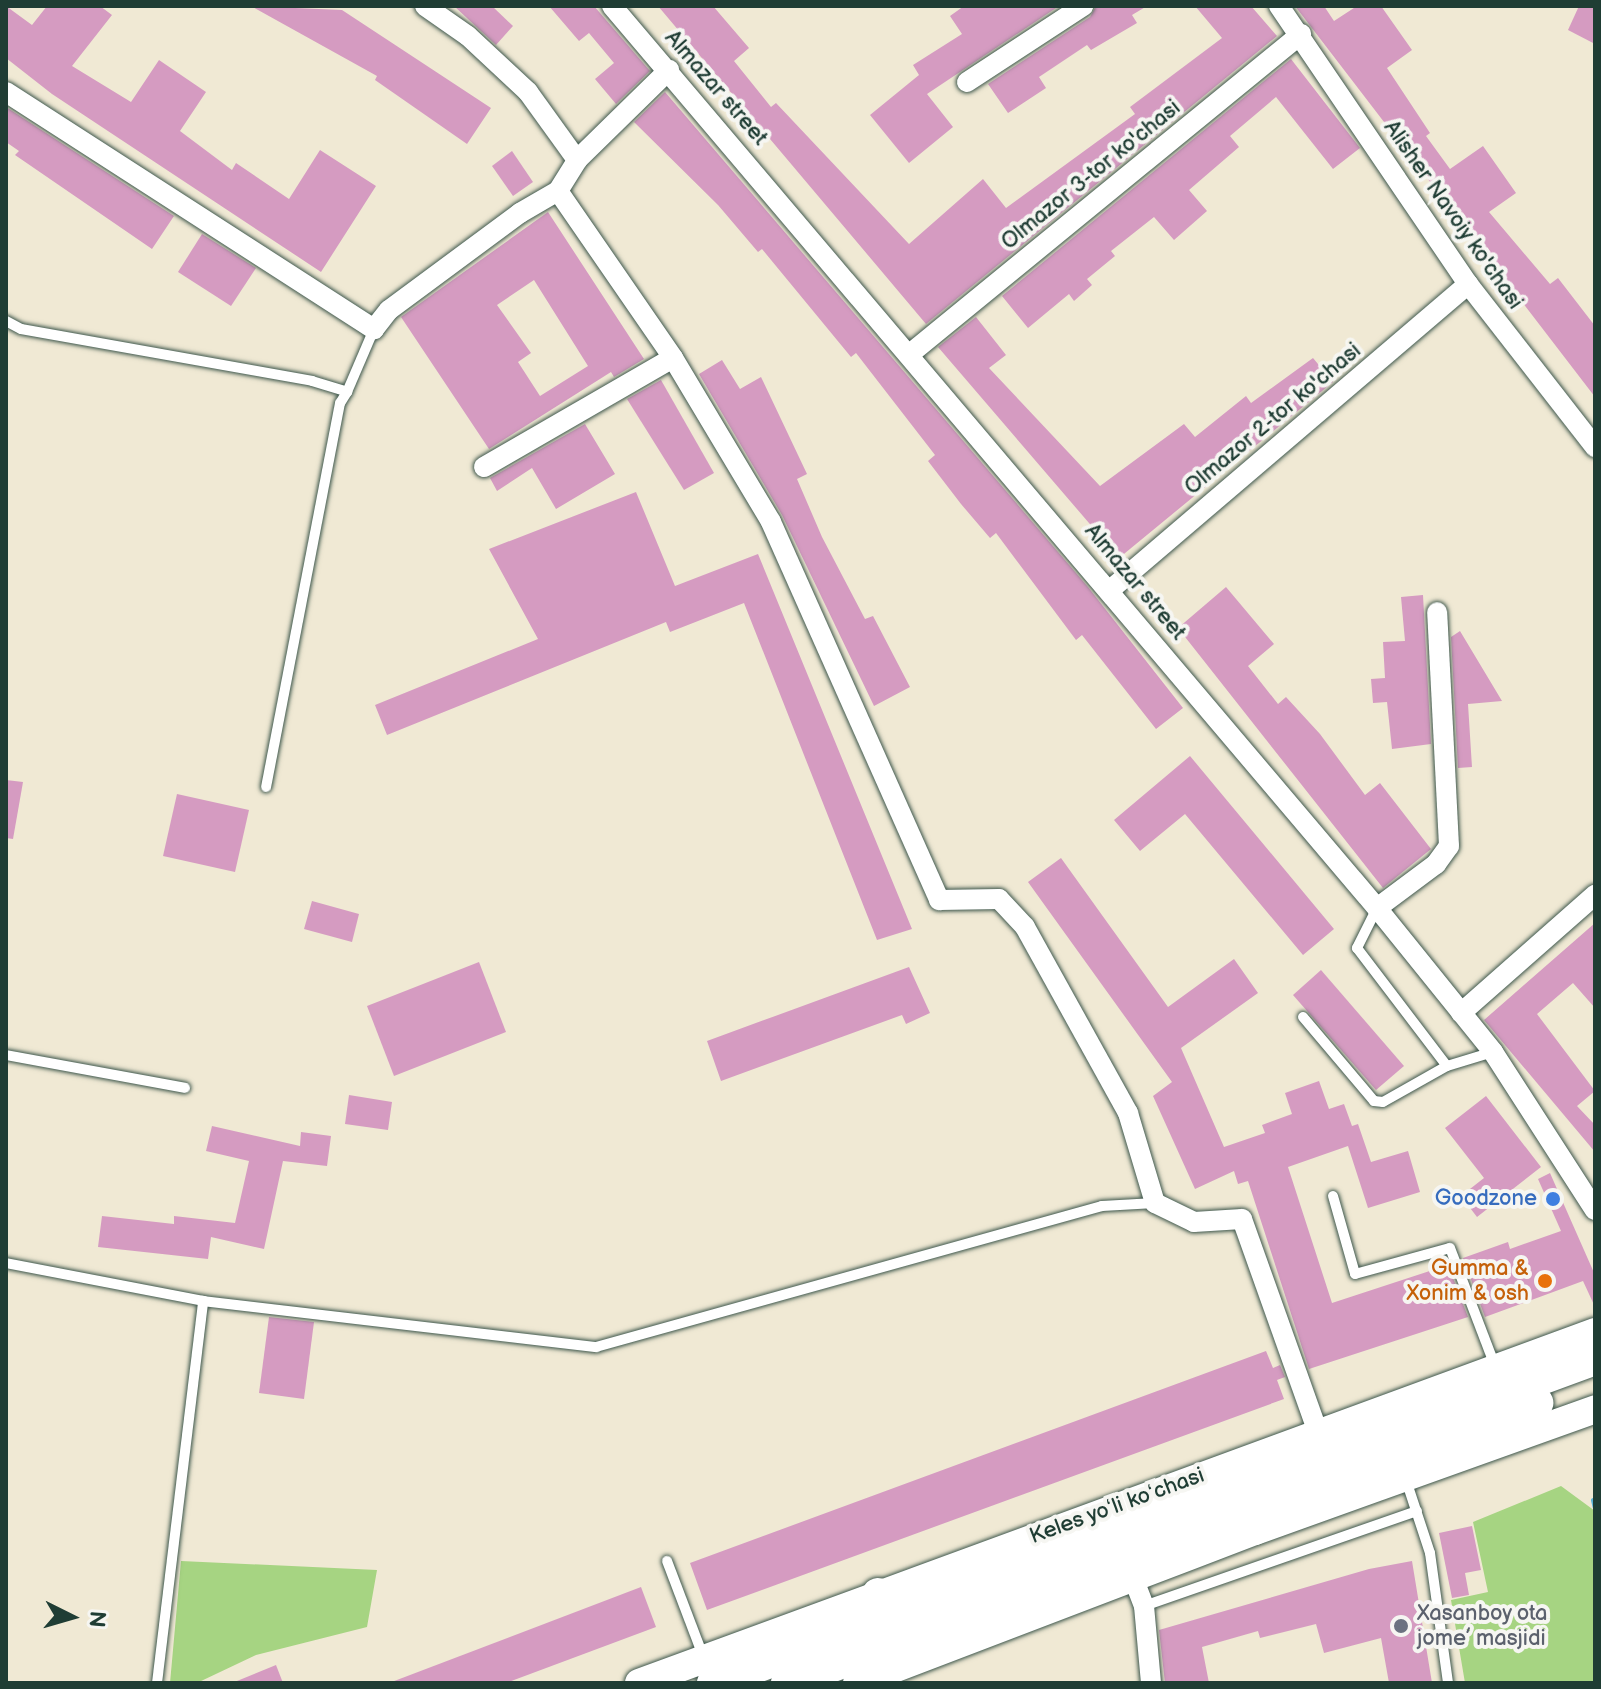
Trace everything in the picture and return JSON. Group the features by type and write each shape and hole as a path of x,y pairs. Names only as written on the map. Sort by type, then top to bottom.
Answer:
{"main road":[{"name":"Keles yoʻli koʻchasi","path":"708,1670 928,1607 1325,1454 1595,1359"},
{"path":"787,1683 1193,1529 1594,1405"},
{"path":"1193,1529 1255,1531"},
{"path":"878,1594 928,1607"}],"street":[{"path":"425,6 468,36 528,92 577,160"},
{"name":"Almazar street","path":"612,6 911,353 1377,908 1493,1052 1595,1210"},
{"path":"967,82 1083,6"},
{"name":"Alisher Navoiy ko'chasi","path":"1279,6 1301,34 1468,284 1595,447"},
{"name":"Olmazor 3-tor ko'chasi","path":"911,353 1301,34"},
{"path":"6,92 374,329 389,310 520,213 558,191 577,160 669,70"},
{"path":"558,191 673,358 771,522 939,900 999,899 1025,927 1128,1113 1155,1203 1194,1222 1242,1219 1318,1432"},
{"name":"Olmazor 2-tor ko'chasi","path":"1110,590 1468,284"},
{"path":"484,467 673,358"},
{"path":"1377,908 1436,864 1449,846 1437,612"},
{"path":"1461,1013 1595,895"},
{"name":"Keles yoʻli koʻchasi","path":"639,1683 708,1670 878,1594 1595,1332"},
{"path":"857,1683 1139,1593 1255,1531 1405,1478 1594,1405"},
{"path":"1139,1593 1151,1683"}],"lane":[{"path":"6,321 21,329 312,381 347,392"},
{"path":"266,787 340,403 374,329"},
{"path":"1377,908 1357,948 1447,1066"},
{"path":"1303,1017 1374,1101 1383,1102 1447,1066 1493,1052"},
{"path":"6,1055 185,1088"},
{"path":"1333,1196 1355,1274 1450,1248 1495,1366"},
{"path":"6,1263 203,1301 596,1347 1102,1206 1155,1203"},
{"path":"157,1683 203,1301"},
{"path":"1405,1478 1430,1553 1448,1683"},
{"path":"1139,1593 1417,1511"},
{"path":"667,1561 708,1670"}],"green space":[{"path":"1561,1486 1595,1511 1595,1683 1465,1683 1451,1600 1488,1592 1473,1522"},
{"path":"181,1561 377,1570 367,1627 256,1655 199,1682 170,1683"}],"building":[{"path":"6,6 32,25 47,6 100,6 112,15 72,66 131,102 159,60 206,92 180,131 232,170 236,163 289,199 320,150 376,186 321,272 52,94 6,58"},
{"path":"251,6 342,10 491,108 467,144 375,80 377,76"},
{"path":"454,6 492,6 513,26 496,45"},
{"path":"549,6 594,6 650,71 616,104 595,79 614,63 589,33 579,41"},
{"path":"658,6 713,6 749,48 734,61 771,107 776,103 909,244 983,179 1006,208 1135,114 1130,107 1222,38 1195,6 1251,6 1277,36 926,324"},
{"path":"964,6 1059,6 927,94 953,127 909,163 870,115 919,75 913,65 962,34 950,16"},
{"path":"1096,6 1147,6 1132,15 1137,23 1091,50 1087,45 1039,77 1046,88 1008,113 988,84 1090,17"},
{"path":"1295,6 1324,6 1334,21 1357,6 1381,6 1412,50 1387,68 1430,133 1426,136 1450,169 1483,146 1516,193 1489,212 1550,284 1558,278 1595,326 1595,397"},
{"path":"1579,6 1595,6 1595,44 1568,30"},
{"path":"1291,59 1360,148 1333,169 1276,97 1230,136 1239,147 1189,190 1207,211 1174,240 1154,217 1111,251 1115,256 1087,279 1092,285 1074,301 1069,294 1028,328 1002,296"},
{"path":"665,92 1088,587 1183,708 1156,729 1082,635 1076,640 996,533 990,538 961,504 928,461 935,455 856,353 851,357 762,249 758,252 718,205 634,122"},
{"path":"6,107 174,216 152,249 15,155 19,151 6,142"},
{"path":"512,151 533,182 513,196 492,166"},
{"path":"548,212 644,359 614,377 611,372 489,449 401,317","holes":["534,280 588,366 540,396 518,362 531,353 497,305"]},
{"path":"202,234 256,268 231,306 178,272"},
{"path":"976,317 1006,355 989,368 1100,486 1184,424 1195,437 1246,396 1251,403 1313,358 1333,382 1119,558 938,347"},
{"path":"722,360 740,389 761,377 807,474 797,479 822,537 865,619 873,616 910,687 874,706 782,515 699,374"},
{"path":"661,380 714,473 684,490 627,399"},
{"path":"585,424 615,474 556,509 532,468 497,491 490,478"},
{"path":"636,492 675,586 758,554 912,929 877,940 744,603 670,632 666,622 387,735 375,705 538,639 489,549"},
{"path":"1226,587 1274,644 1248,666 1278,704 1286,697 1320,734 1365,795 1380,783 1431,849 1383,888 1178,628"},
{"path":"1423,595 1431,744 1392,749 1387,702 1373,703 1371,679 1385,678 1383,642 1405,641 1401,597"},
{"path":"1460,631 1502,701 1468,704 1472,767 1458,768 1451,637"},
{"path":"1190,756 1334,929 1303,955 1185,814 1140,851 1114,820"},
{"path":"6,780 23,782 13,839 6,838"},
{"path":"177,794 249,810 235,872 163,856"},
{"path":"1061,858 1168,1007 1234,959 1258,993 1181,1048 1224,1147 1265,1133 1262,1125 1292,1114 1285,1093 1319,1081 1329,1109 1344,1104 1352,1126 1358,1124 1371,1162 1408,1151 1420,1192 1368,1208 1348,1146 1288,1167 1332,1303 1448,1265 1468,1317 1309,1369 1248,1181 1238,1184 1234,1171 1195,1189 1153,1096 1172,1082 1028,882"},
{"path":"312,901 359,914 352,942 304,929"},
{"path":"1595,923 1595,1008 1573,983 1537,1014 1595,1091 1577,1106 1595,1125 1595,1152 1484,1020"},
{"path":"479,962 506,1032 394,1076 367,1006"},
{"path":"909,967 930,1013 906,1024 902,1015 721,1081 707,1041"},
{"path":"1321,970 1404,1066 1376,1090 1293,995"},
{"path":"349,1095 392,1102 388,1130 345,1124"},
{"path":"1486,1096 1541,1167 1477,1217 1461,1196 1484,1178 1445,1128"},
{"path":"212,1126 300,1146 301,1132 331,1136 327,1166 283,1161 264,1249 211,1237 208,1259 98,1247 102,1216 174,1224 174,1216 235,1223 249,1161 206,1151"},
{"path":"1550,1173 1595,1275 1595,1307 1583,1281 1485,1317 1463,1258 1508,1242 1510,1249 1561,1231 1538,1179"},
{"path":"269,1317 314,1322 304,1399 259,1393"},
{"path":"1266,1351 1273,1368 1280,1365 1285,1377 1277,1380 1284,1399 707,1610 690,1563"},
{"path":"1472,1526 1481,1570 1465,1573 1469,1595 1452,1598 1439,1533"},
{"path":"1412,1561 1432,1683 1389,1683 1381,1638 1324,1653 1316,1624 1260,1638 1258,1631 1202,1647 1209,1683 1165,1683 1159,1630 1369,1569"},
{"path":"641,1587 656,1627 506,1683 389,1683"},
{"path":"276,1665 283,1683 232,1683"}],"waterway":[{"path":"1593,1500 1595,1508"}],"place":[{"name":"Goodzone","path":"1553,1199"},
{"name":"Gumma & Xonim & osh","path":"1545,1281"},
{"name":"Xasanboy ota jome’ masjidi","path":"1401,1626"}]}
